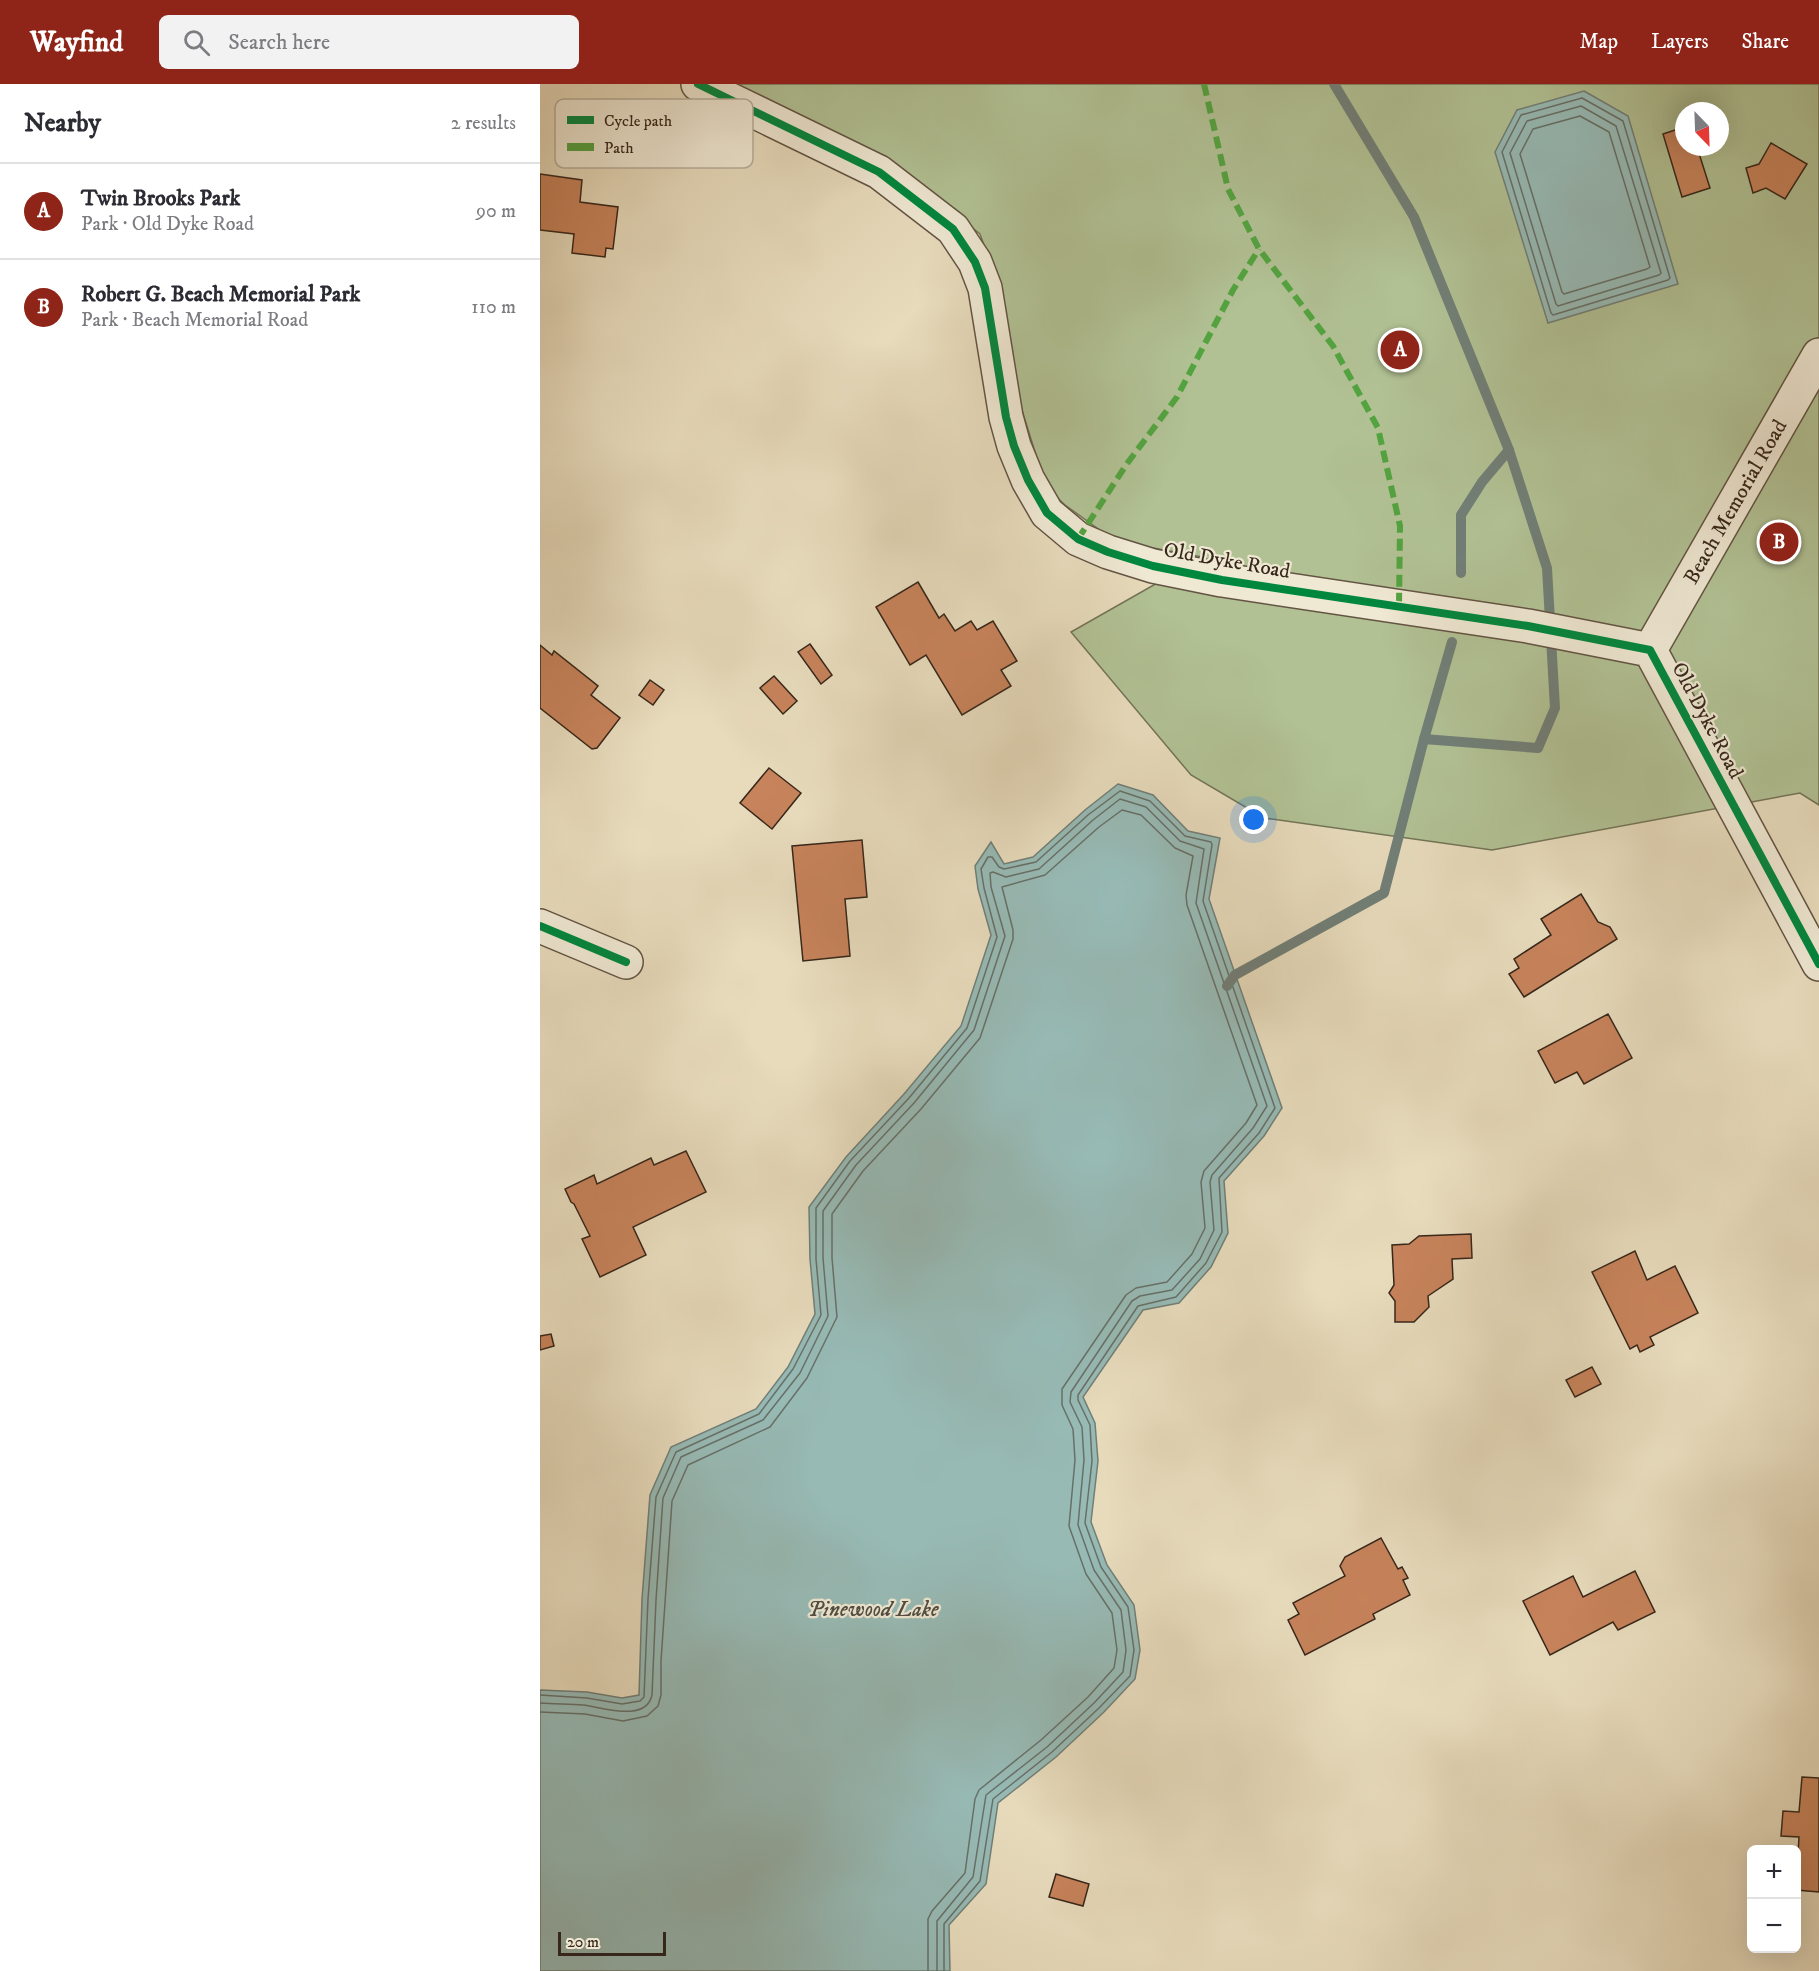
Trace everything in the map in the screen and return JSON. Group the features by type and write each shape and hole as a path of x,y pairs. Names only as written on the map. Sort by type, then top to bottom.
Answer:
{"street":[{"name":"Old Dyke Road","path":"698,84 729,99"},
{"name":"Old Dyke Road","path":"753,111 879,172 953,230 975,262 985,288 1006,417 1021,464 1047,513 1078,539 1108,552 1153,566 1222,580 1528,626 1650,650 1819,964"},
{"name":"Beach Memorial Road","path":"1650,650 1819,354"},
{"path":"540,926 626,962"}],"green space":[{"path":"730,84 1819,84 1819,805 1800,793 1492,850 1264,818 1191,775 1071,632 1203,557 1115,541 1065,505 1046,487 1021,407 1001,294 980,234 909,178"}],"water":[{"path":"1584,91 1628,116 1678,284 1548,323 1495,152 1517,110"},
{"name":"Pinewood Lake","path":"1118,784 1153,795 1188,831 1220,838 1209,899 1282,1108 1264,1136 1224,1181 1228,1233 1211,1267 1179,1303 1143,1310 1083,1397 1095,1423 1098,1461 1091,1522 1107,1565 1134,1605 1140,1650 1135,1679 1056,1757 998,1803 986,1884 949,1925 950,1971 540,1971 540,1690 587,1692 622,1698 639,1695 642,1599 650,1495 671,1447 756,1409 788,1367 815,1314 810,1259 809,1207 846,1157 904,1094 961,1026 991,935 978,889 975,866 991,842 1004,864 1033,857"}],"building":[{"path":"1675,130 1675,156 1700,156 1710,188 1682,197 1663,134"},
{"path":"1771,143 1807,164 1785,199 1766,188 1753,193 1746,168 1759,164"},
{"path":"540,174 582,180 580,202 618,207 613,249 606,248 605,257 572,253 574,234 540,230"},
{"path":"918,582 939,618 944,614 955,631 971,621 977,630 993,621 1017,661 1001,670 1011,686 962,715 926,655 910,665 876,607"},
{"path":"810,644 832,675 821,684 798,652"},
{"path":"540,645 552,655 554,651 598,686 591,695 620,718 597,748 592,749 540,708"},
{"path":"774,676 797,701 783,714 760,688"},
{"path":"650,680 664,690 653,705 639,695"},
{"path":"769,768 801,793 772,829 740,803"},
{"path":"862,840 867,897 845,899 850,956 803,961 792,846"},
{"path":"1581,894 1598,922 1610,927 1617,939 1524,997 1509,974 1519,968 1514,959 1551,935 1541,919"},
{"path":"1608,1014 1632,1058 1584,1084 1577,1072 1555,1083 1538,1051"},
{"path":"686,1151 706,1192 633,1227 646,1255 600,1277 582,1239 590,1236 565,1189 594,1175 597,1184 651,1158 654,1165"},
{"path":"1471,1234 1472,1258 1452,1259 1453,1279 1428,1296 1429,1307 1414,1322 1395,1322 1395,1301 1389,1293 1394,1285 1392,1245 1409,1244 1419,1236"},
{"path":"1635,1251 1647,1280 1675,1266 1698,1313 1650,1337 1654,1345 1640,1352 1637,1345 1630,1349 1592,1272"},
{"path":"551,1334 554,1346 540,1350 540,1336"},
{"path":"1592,1367 1601,1384 1575,1397 1566,1380"},
{"path":"1381,1538 1398,1569 1402,1567 1408,1578 1403,1580 1410,1595 1373,1614 1375,1619 1305,1655 1288,1620 1299,1614 1293,1603 1345,1576 1340,1566 1345,1557"},
{"path":"1635,1571 1655,1612 1618,1630 1613,1622 1550,1655 1523,1601 1573,1576 1583,1597"},
{"path":"1802,1777 1819,1778 1819,1892 1801,1890 1799,1837 1781,1836 1783,1811 1799,1812"},
{"path":"1056,1874 1089,1884 1083,1906 1049,1897"}],"waterway":[{"path":"1227,986 1235,975 1384,893 1424,739 1538,748 1555,708 1547,568 1509,450 1414,217 1334,84"},
{"path":"1461,573 1461,515 1482,482 1509,450"},
{"path":"1424,739 1452,642"}],"marked path":[{"path":"1204,84 1228,189 1259,249 1333,346 1378,428 1400,526 1399,606"},
{"path":"1078,539 1126,465 1177,397 1233,290 1259,249"}],"cycle path":[{"path":"698,84 729,99"},
{"path":"753,111 879,172 953,229 975,262 985,288 1006,417 1014,446 1028,480 1047,513 1078,539 1108,552 1153,566 1222,580 1528,626 1650,650 1819,964"},
{"path":"540,926 626,962"}],"place":[{"name":"Twin Brooks Park","path":"1400,350"},
{"name":"Robert G. Beach Memorial Park","path":"1779,542"}]}
